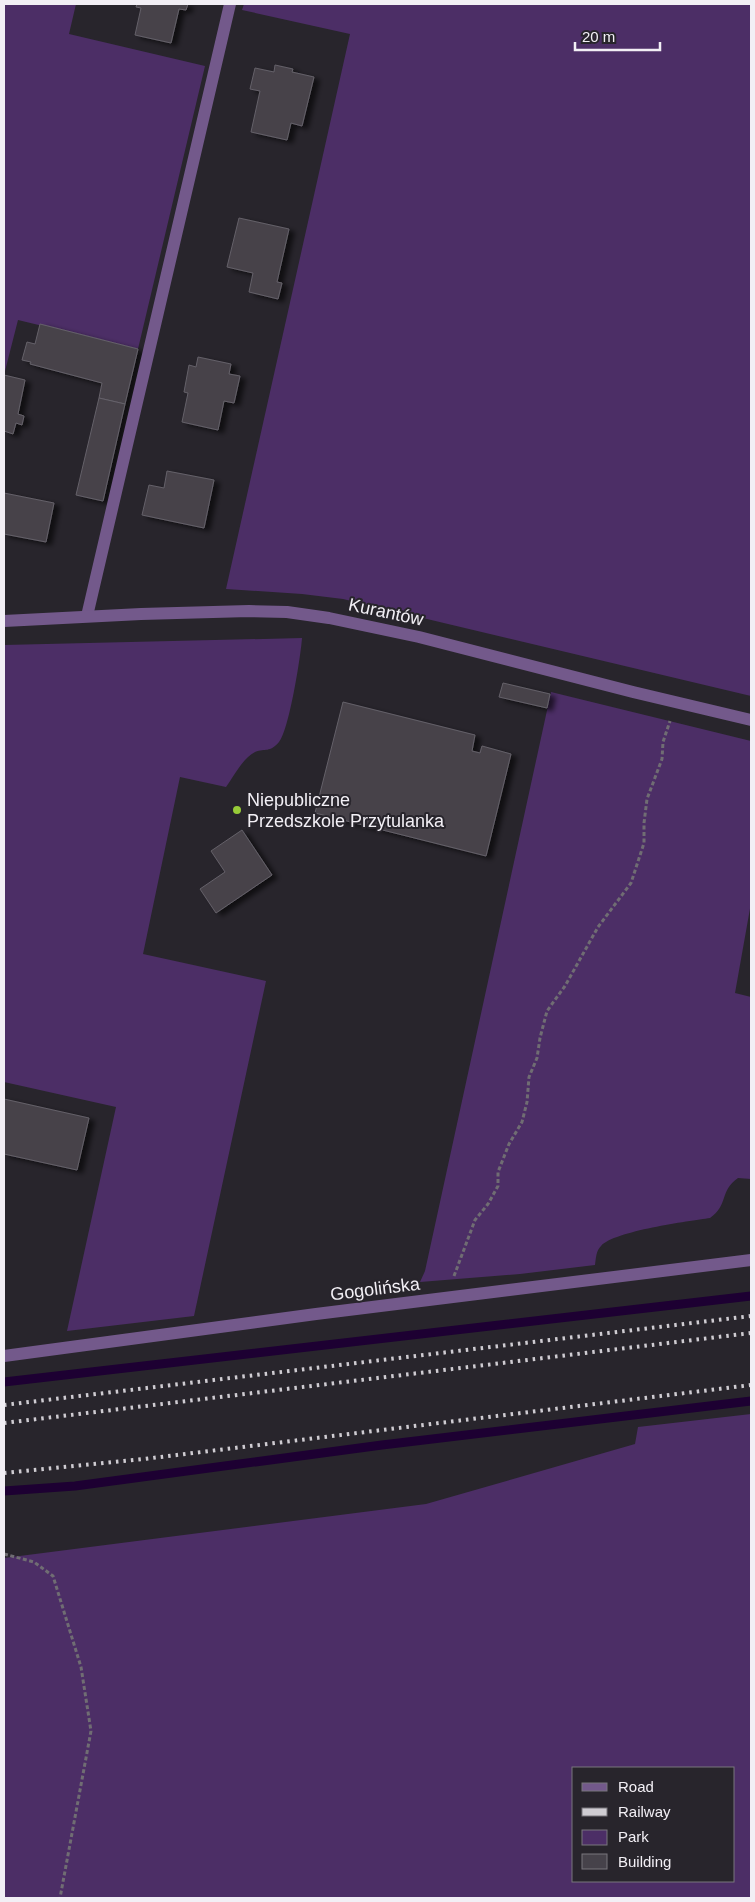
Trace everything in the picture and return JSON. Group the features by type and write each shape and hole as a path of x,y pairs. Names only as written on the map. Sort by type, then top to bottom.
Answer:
{"street":[{"path":"88,616 230,4"},
{"name":"Kurantów","path":"4,621 88,616 249,611 287,612 419,637 751,720"},
{"name":"Gogolińska","path":"4,1356 751,1260"}],"path":[{"path":"445,1298 475,1220 488,1204 498,1186 498,1172 506,1151 522,1122 527,1102 529,1077 537,1058 547,1011 565,986 598,927 631,883 644,843 647,799 662,759 663,742 670,724 670,701"},
{"path":"4,1554 34,1562 53,1576 81,1667 91,1731 60,1898"}],"green space":[{"path":"4,4 76,4 69,34 205,66 138,349 18,320 4,375"},
{"path":"244,4 751,4 751,696 343,599 226,589 350,34 242,10"},
{"path":"302,638 287,724 279,742 270,749 255,752 251,755 226,787 180,777 143,954 266,981 194,1316 67,1331 116,1107 4,1082 4,645"},
{"path":"551,692 751,741 751,903 735,993 751,997 751,1179 738,1178 732,1183 720,1208 710,1218 652,1227 621,1236 601,1246 596,1255 595,1265 520,1274 420,1282 425,1271"},
{"path":"751,1414 751,1898 4,1898 4,1558 426,1504 635,1444 638,1427"}],"building":[{"path":"137,4 188,4 186,10 179,9 171,43 135,35 141,8 136,7"},
{"path":"275,65 293,69 292,72 314,77 302,126 291,123 287,140 251,132 260,91 250,89 255,68 274,72"},
{"path":"239,218 289,229 277,282 282,283 278,299 249,292 253,273 227,267"},
{"path":"40,324 138,349 125,404 99,398 102,383 30,364 31,362 22,360 27,342 35,344"},
{"path":"198,357 231,364 229,374 240,376 234,403 224,401 218,430 182,422 188,393 184,392 189,365 196,367"},
{"path":"4,375 25,380 18,414 24,416 22,425 16,423 13,434 4,431"},
{"path":"99,398 125,404 103,501 76,495"},
{"path":"167,471 214,480 204,528 142,515 149,485 164,488"},
{"path":"4,493 54,503 46,542 4,534"},
{"path":"503,683 550,694 547,708 499,697"},
{"path":"343,702 475,735 472,751 480,753 482,746 511,754 486,856 315,813"},
{"path":"242,830 272,875 216,913 200,889 225,872 211,851"},
{"path":"4,1099 89,1118 77,1170 4,1154"}],"waterway":[{"path":"4,1382 751,1296"},
{"path":"4,1491 75,1486 382,1445 751,1401"}],"railway":[{"path":"4,1405 751,1316"},
{"path":"4,1423 751,1333"},
{"path":"4,1473 144,1459 751,1385"}],"place":[{"name":"Niepubliczne Przedszkole Przytulanka","path":"237,810"}]}
